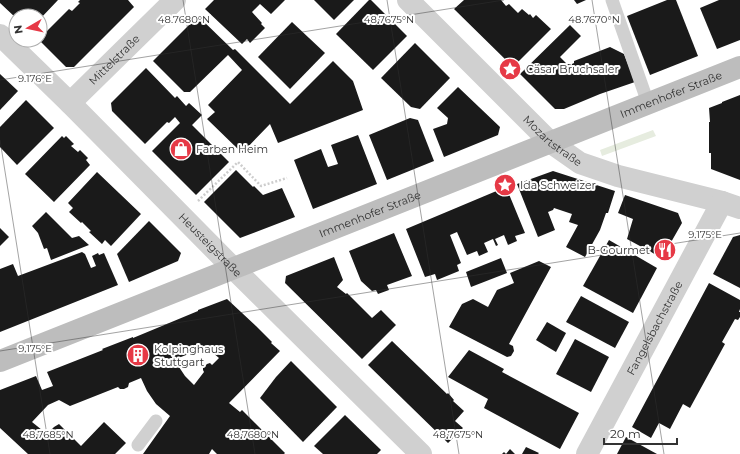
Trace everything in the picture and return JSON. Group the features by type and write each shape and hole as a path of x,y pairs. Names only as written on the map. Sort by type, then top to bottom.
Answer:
{"main road":[{"name":"Immenhofer Straße","path":"0,361 740,67"}],"street":[{"name":"Mittelstraße","path":"70,103 175,0"},
{"name":"Mozartstraße","path":"408,0 550,142 580,163 618,176 731,205"},
{"name":"Heusteigstraße","path":"0,35 421,454"},
{"name":"Fangelsbachstraße","path":"587,454 731,205"}],"lane":[{"path":"612,0 648,103"},
{"path":"138,445 156,421"}],"path":[{"path":"182,216 238,162 261,186 287,178"}],"shaded area":[{"path":"653,130 656,136 602,156 600,150"}],"building":[{"path":"0,0 58,0 48,11 48,8 8,8 8,10 0,3"},
{"path":"80,0 128,0 134,7 74,67 66,67 47,48 48,30 69,9 72,11 80,3 78,2"},
{"path":"214,0 285,0 271,14 260,4 252,12 265,28 250,43 247,39 242,44 205,9"},
{"path":"314,0 354,0 334,20"},
{"path":"369,0 371,0 407,36 373,70 336,34"},
{"path":"464,0 501,0 506,6 509,4 518,13 522,9 533,18 536,15 551,29 513,67 454,9"},
{"path":"574,0 586,0 577,4"},
{"path":"667,0 676,0 698,56 650,75 627,16"},
{"path":"719,0 740,0 740,40 717,49 700,8"},
{"path":"198,16 233,50 235,49 290,104 333,61 353,81 363,110 278,143 270,124 242,153 207,119 215,112 208,105 242,70 228,55 190,92 184,92 153,61"},
{"path":"292,22 325,53 290,89 258,57"},
{"path":"570,25 581,36 560,57 566,65 572,65 574,61 610,47 624,54 635,82 600,94 564,109 555,109 520,74"},
{"path":"415,43 450,78 420,109 411,107 381,78"},
{"path":"146,68 175,98 177,96 186,106 189,103 202,115 192,125 229,162 196,195 152,151 180,123 175,117 169,123 167,122 145,144 112,111 111,103"},
{"path":"0,74 18,91 0,110"},
{"path":"458,87 500,127 498,135 444,157 433,129 447,124 448,118 437,108"},
{"path":"740,95 740,180 711,169 711,153 709,153 709,108"},
{"path":"26,100 54,128 17,165 0,147 0,127"},
{"path":"410,118 418,120 434,161 387,180 369,135"},
{"path":"358,135 377,184 313,209 294,160 321,149 328,167 338,164 331,145"},
{"path":"62,136 64,138 66,136 74,144 71,146 78,152 80,150 88,158 86,160 90,165 54,202 25,174"},
{"path":"236,170 263,195 282,188 295,217 240,238 204,202"},
{"path":"553,171 615,191 608,213 606,213 600,230 585,257 566,247 578,225 569,222 572,214 554,208 548,212 555,230 538,237 517,184"},
{"path":"97,172 141,214 111,246 105,240 102,244 89,232 91,231 82,222 81,223 69,212 73,208 68,203"},
{"path":"506,187 525,233 515,236 517,241 508,245 504,235 495,239 498,245 496,246 493,239 484,243 488,252 479,256 477,251 467,255 457,232 450,235 461,263 457,265 459,271 437,280 435,274 425,277 406,229"},
{"path":"625,195 678,213 682,223 662,258 627,239 633,219 618,213"},
{"path":"46,212 72,238 79,236 89,245 51,260 47,248 44,249 38,233 32,226"},
{"path":"149,221 181,253 178,261 129,282 117,254"},
{"path":"0,228 9,237 0,246"},
{"path":"394,233 412,276 387,285 389,290 378,294 376,290 372,291 361,281 349,251"},
{"path":"740,235 740,288 713,274 733,237"},
{"path":"609,240 657,268 633,313 583,286"},
{"path":"82,252 85,254 91,268 96,266 92,256 98,253 99,255 104,253 118,285 0,332 0,269 13,264 18,276"},
{"path":"334,257 343,280 337,287 346,294 347,293 372,318 381,310 396,325 362,359 285,283 286,276"},
{"path":"501,258 507,273 471,287 466,272"},
{"path":"539,261 551,267 509,344 513,346 514,351 511,356 507,357 449,327 462,304 473,299 488,307 497,290 514,283 510,273"},
{"path":"709,283 740,300 740,317 738,320 735,319 722,342 725,344 690,408 683,404 670,429 659,423 651,438 632,427"},
{"path":"581,296 629,322 615,348 566,322"},
{"path":"227,299 280,351 229,403 240,412 242,410 285,453 284,454 217,454 212,449 209,454 143,454 170,416 156,404 147,391 141,378 129,383 128,387 124,389 120,389 118,387 70,406 59,400 48,405 32,422 47,434 59,424 81,446 104,422 126,443 115,454 28,454 0,428 0,390 36,376 42,390 53,386 47,372 133,338","holes":["206,347 219,358 212,365 210,363 203,368 204,372 194,385 185,376 177,364 176,359"]},
{"path":"547,322 566,333 556,352 536,340"},
{"path":"575,339 609,357 591,392 556,374"},
{"path":"392,341 447,394 448,393 454,400 453,401 464,411 455,421 463,428 448,443 368,365"},
{"path":"469,350 504,369 502,372 579,413 560,449 484,408 488,399 448,377"},
{"path":"291,361 337,407 303,442 260,398 276,377"},
{"path":"345,415 381,450 377,454 323,454 314,446"},
{"path":"626,437 657,454 617,454"},
{"path":"526,447 539,453 522,454"},
{"path":"510,449 515,454 506,454"}],"place":[{"name":"Cäsar Bruchsaler","path":"510,69"},
{"name":"Farben Heim","path":"181,149"},
{"name":"Ida Schweizer","path":"505,185"},
{"name":"B-Gourmet","path":"665,250"},
{"name":"Kolpinghaus Stuttgart","path":"138,355"}]}
